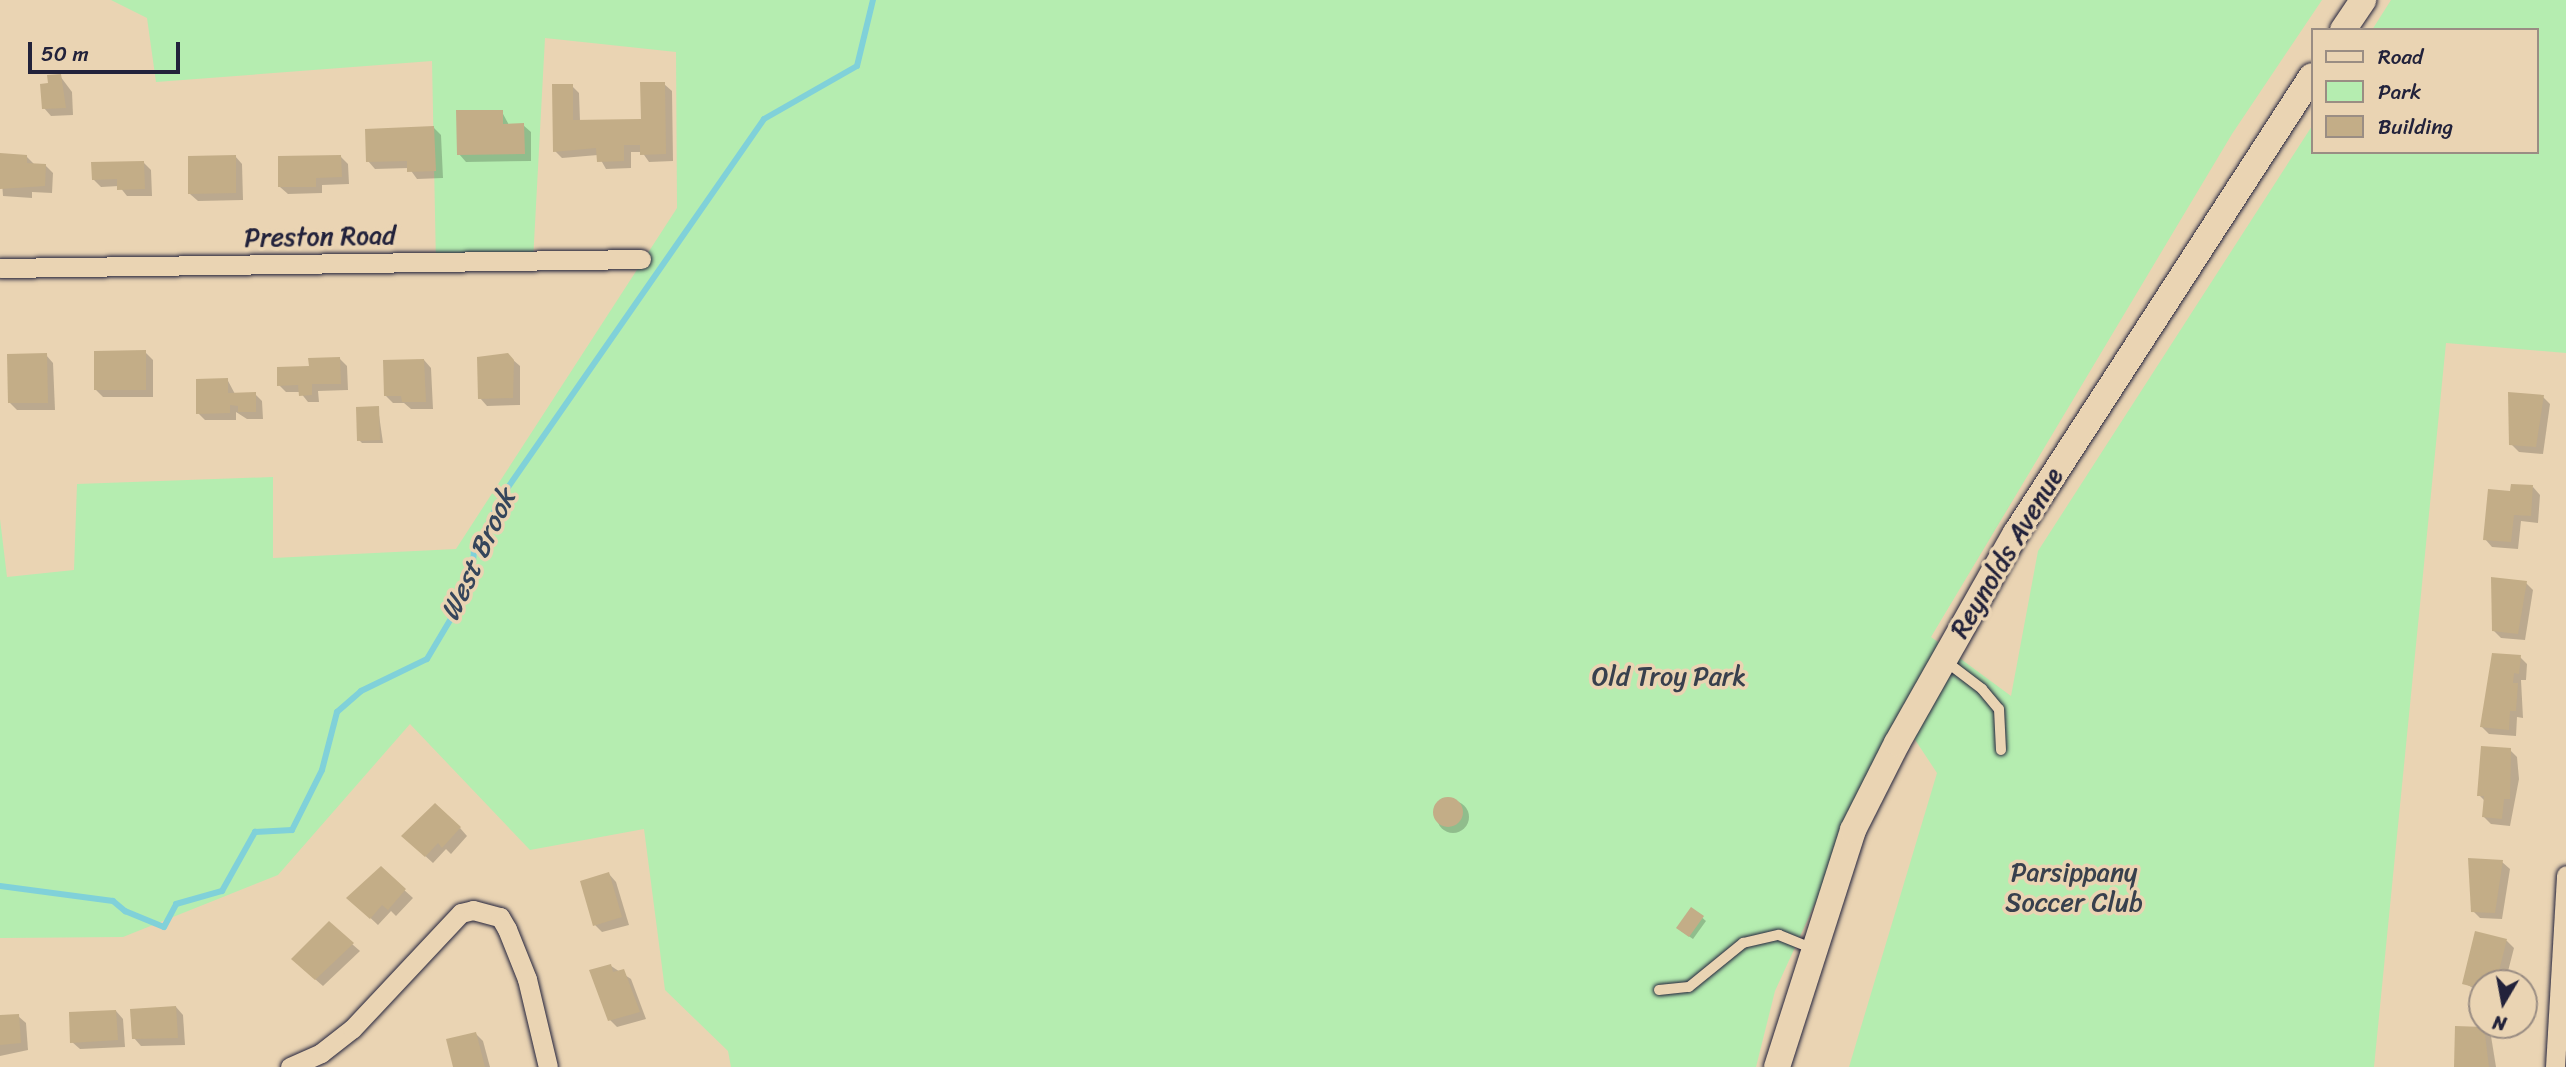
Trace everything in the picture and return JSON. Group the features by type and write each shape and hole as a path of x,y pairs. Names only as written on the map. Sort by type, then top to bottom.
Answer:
{"street":[{"path":"2344,28 2363,0"},
{"name":"Reynolds Avenue","path":"1777,1067 1812,948 1853,830 1944,660 2016,533 2310,79"},
{"name":"Preston Road","path":"0,268 640,259"},
{"path":"2555,1067 2566,875"},
{"path":"290,1067 321,1053 352,1029 461,913 473,910 500,917 507,929 527,979 548,1067"}],"lane":[{"path":"1944,660 1982,689 1999,709 2001,750"},
{"path":"1659,990 1689,988 1743,943 1779,935 1812,948"}],"green space":[{"path":"111,0 2322,0 2232,134 1931,637 2011,696 2038,551 2310,129 2310,154 2538,154 2538,28 2373,28 2391,0 2566,0 2566,353 2446,343 2374,1067 1849,1067 1937,773 1904,723 1910,696 1775,991 1756,1067 731,1067 728,1051 665,990 644,829 530,850 410,724 278,875 123,937 0,938 0,519 7,577 74,570 77,484 273,477 273,558 456,549 677,208 676,52 545,38 533,261 436,264 432,61 156,82 147,18"}],"building":[{"path":"61,74 66,108 42,109 40,84 48,83 47,75"},
{"path":"640,82 665,82 666,154 640,155 640,145 624,145 624,161 597,162 596,148 553,152 552,84 573,84 573,120 641,119"},
{"path":"456,110 503,110 503,124 524,123 525,154 457,155"},
{"path":"434,126 436,171 407,172 407,161 366,162 365,129"},
{"path":"0,153 27,155 27,163 46,164 45,186 0,189"},
{"path":"236,155 236,193 188,194 188,156"},
{"path":"341,155 342,177 316,178 316,187 278,187 278,156"},
{"path":"144,161 145,189 117,190 117,179 92,180 91,162"},
{"path":"146,350 146,390 94,390 94,351"},
{"path":"47,353 48,403 8,403 7,354"},
{"path":"508,353 514,360 513,398 478,399 477,357"},
{"path":"340,357 341,384 312,384 312,395 299,396 298,385 277,386 277,367 309,366 308,358"},
{"path":"424,359 426,402 402,402 401,396 384,396 383,360"},
{"path":"228,378 228,393 256,392 256,412 238,412 238,406 230,405 230,413 196,414 196,379"},
{"path":"2508,392 2544,395 2536,447 2509,445"},
{"path":"379,406 380,440 357,441 356,407"},
{"path":"2511,484 2533,485 2531,516 2514,515 2511,542 2483,540 2488,489 2510,491"},
{"path":"2491,577 2527,581 2518,634 2492,631"},
{"path":"2492,653 2521,655 2519,674 2514,673 2513,683 2518,683 2516,711 2510,711 2509,730 2480,727"},
{"path":"2481,746 2511,748 2510,799 2504,799 2502,819 2482,817 2484,796 2477,796"},
{"path":"1448,797 1459,801 1463,812 1459,823 1448,827 1437,823 1433,812 1437,801"},
{"path":"435,803 461,827 442,848 438,843 425,857 401,836"},
{"path":"2468,858 2503,860 2495,913 2471,912"},
{"path":"381,866 406,889 388,910 382,905 370,919 346,898"},
{"path":"609,872 622,917 593,926 580,881"},
{"path":"1691,907 1704,916 1689,937 1676,928"},
{"path":"329,921 354,943 315,980 291,959"},
{"path":"2475,931 2507,939 2500,969 2468,969 2468,986 2462,984"},
{"path":"611,964 613,972 624,969 640,1012 608,1021 589,970"},
{"path":"176,1006 178,1038 132,1039 130,1009"},
{"path":"116,1010 118,1040 70,1043 69,1012"},
{"path":"19,1014 21,1043 0,1045 0,1015"},
{"path":"2455,1026 2468,1026 2468,1039 2486,1039 2489,1067 2454,1067"},
{"path":"476,1032 485,1067 453,1067 446,1039"}],"waterway":[{"name":"West Brook","path":"0,886 113,901 125,911 164,927 176,904 222,891 255,832 292,830 322,770 337,712 361,691 427,659 471,585 474,552 502,496 764,119 857,66 873,0"}],"park label":[{"name":"Old Troy Park","path":"1669,677"},
{"name":"Parsippany Soccer Club","path":"2074,888"}]}
